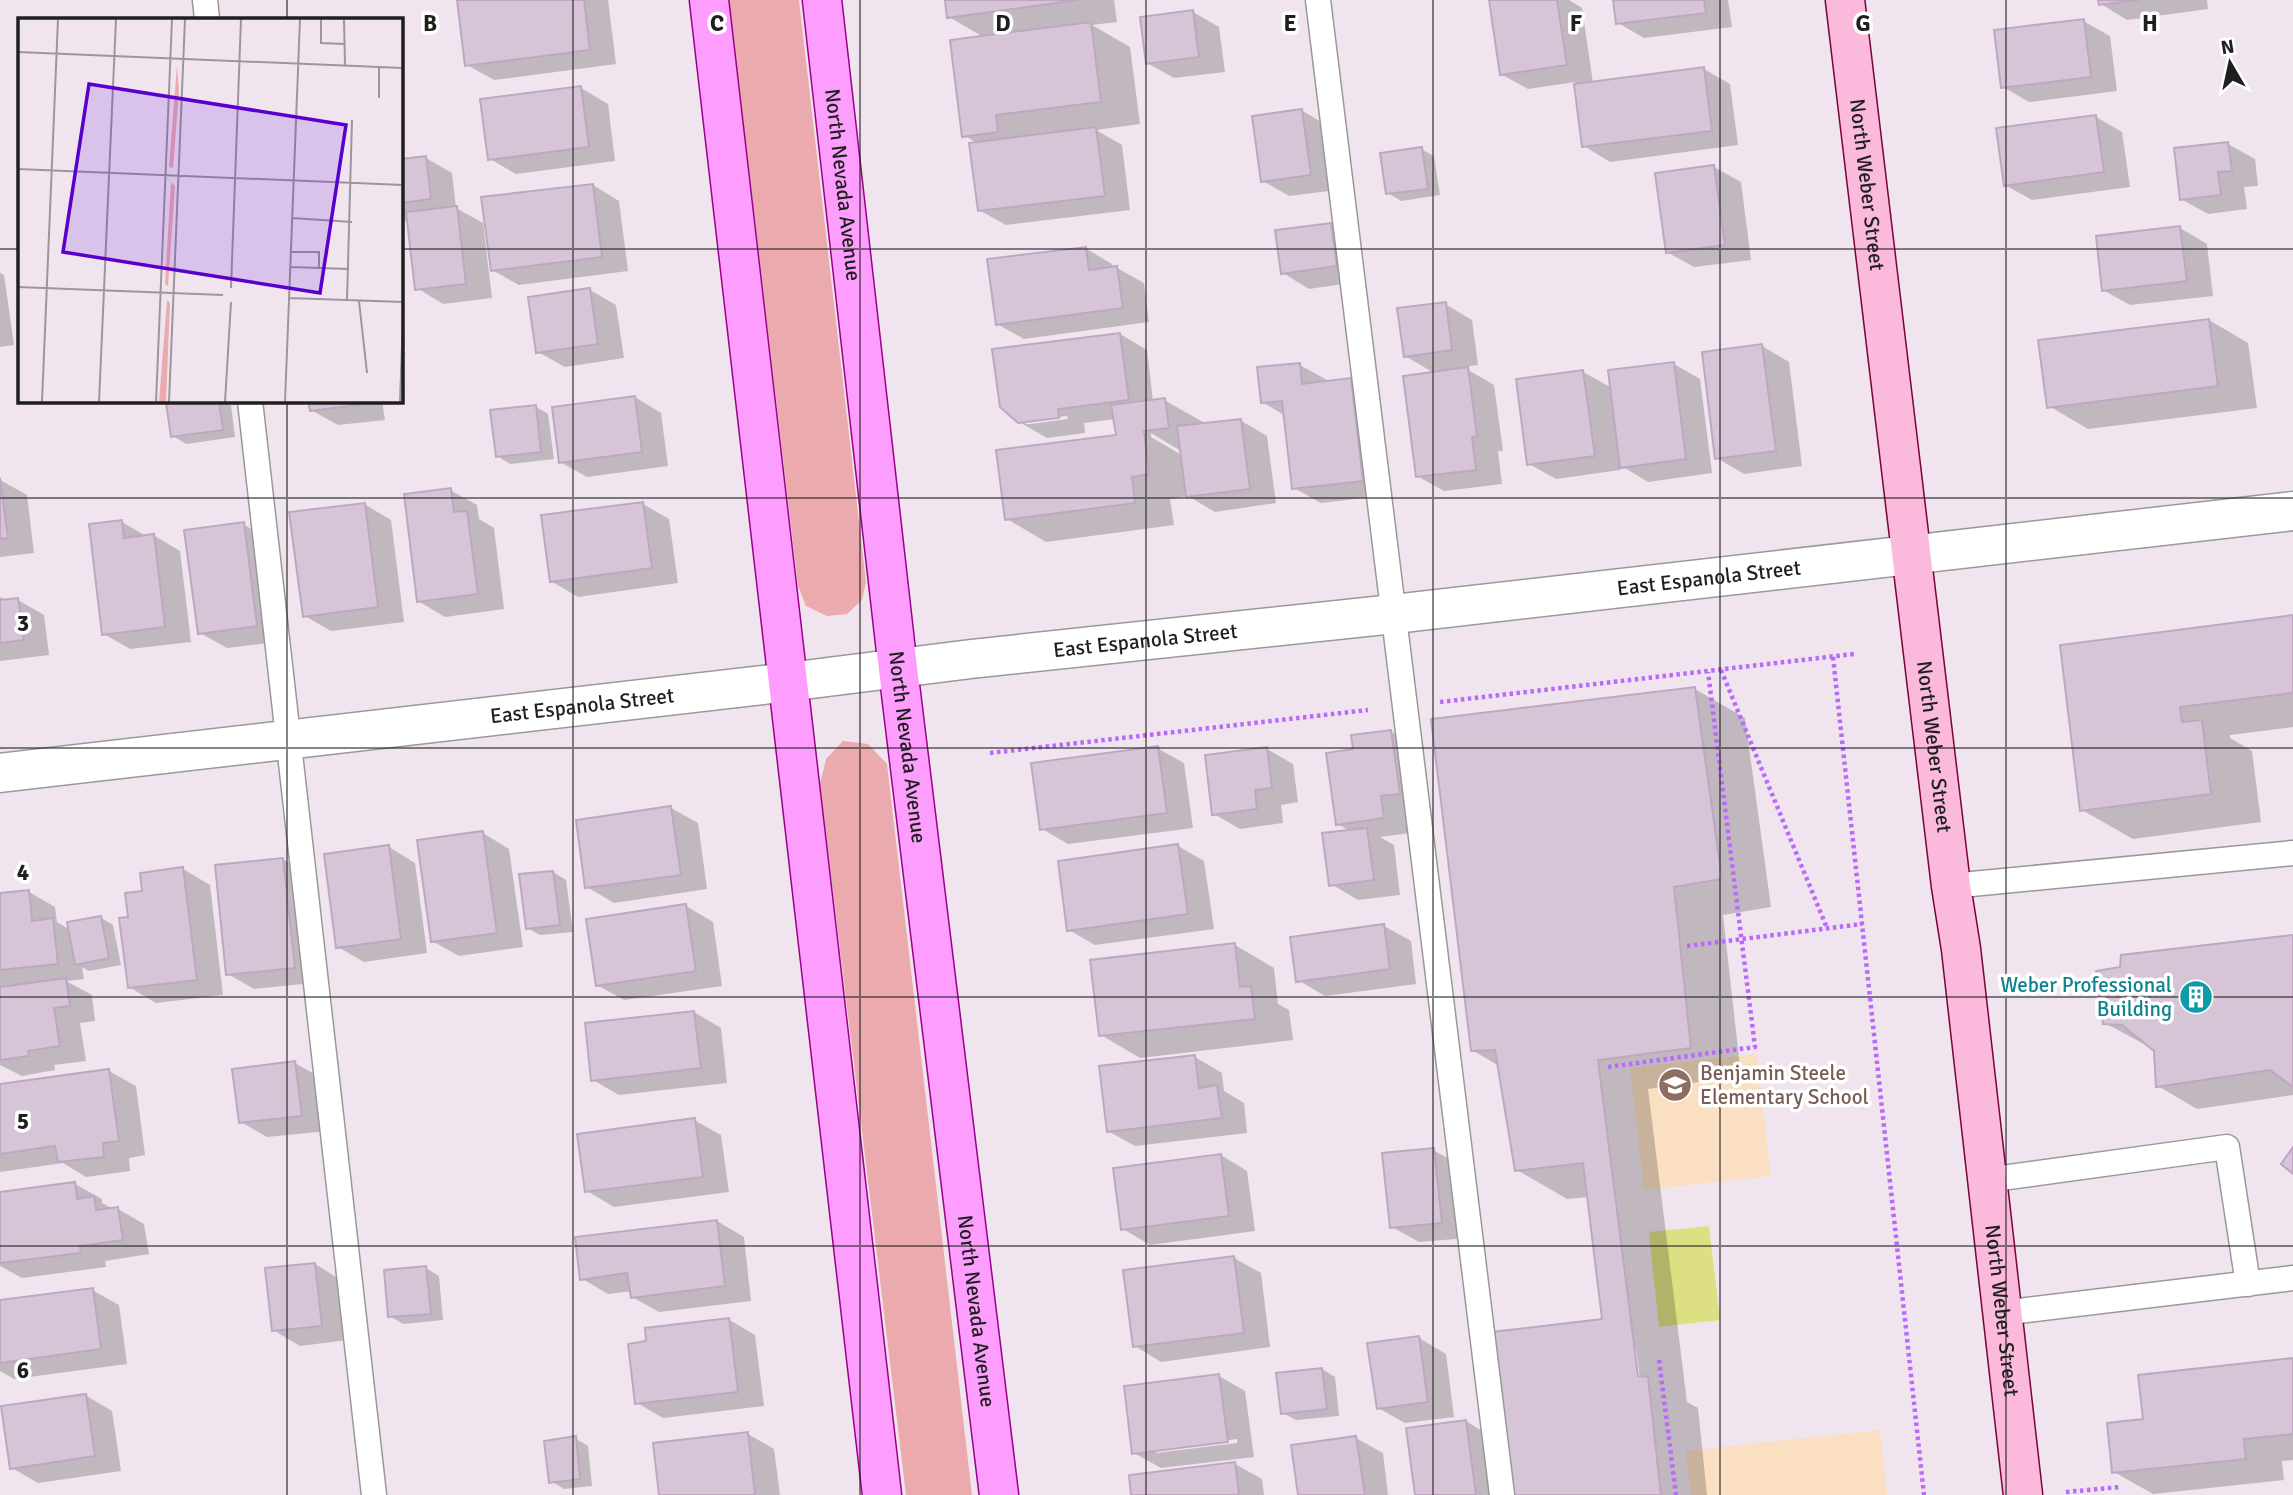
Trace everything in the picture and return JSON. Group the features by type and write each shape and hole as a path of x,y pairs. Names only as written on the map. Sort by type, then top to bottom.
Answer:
{"main road":[{"path":"709,0 882,1495"},
{"name":"North Nevada Avenue","path":"822,0 898,669 999,1495"}],"street":[{"name":"North Weber Street","path":"1845,0 1951,886 1961,949 2002,1313 2038,1494"},
{"name":"East Espanola Street","path":"0,774 971,659 1394,614 2293,511"}],"lane":[{"path":"205,0 207,18"},
{"path":"1318,0 1503,1495"},
{"path":"250,402 374,1495"},
{"path":"1951,886 2293,853"},
{"path":"1987,1180 2227,1147 2248,1284"},
{"path":"2002,1313 2293,1278"}],"path":[{"path":"1854,654 1833,657 1924,1495"},
{"path":"1721,670 1827,928"},
{"path":"1608,1067 1755,1047 1708,672"},
{"path":"1687,946 1862,924"},
{"path":"1659,1360 1676,1495"},
{"path":"2038,1494 2120,1487"}],"shaded area":[{"path":"729,0 799,0 866,582 862,600 847,614 827,616 806,606 798,586"},
{"path":"843,741 868,744 887,764 972,1495 906,1495 820,784 826,759"},
{"path":"1757,1054 1771,1176 1644,1190 1630,1068"},
{"path":"1880,1430 1887,1495 1691,1495 1686,1451"}],"green space":[{"path":"1709,1226 1720,1320 1659,1327 1649,1232"}],"building":[{"path":"457,0 584,0 590,50 465,66"},
{"path":"945,0 1078,0 947,18"},
{"path":"1489,0 1557,0 1567,65 1500,75"},
{"path":"1613,0 1704,0 1706,13 1616,24"},
{"path":"2098,0 2139,0 2099,5"},
{"path":"1193,10 1199,57 1146,64 1140,17"},
{"path":"2084,19 2091,77 2001,88 1994,30"},
{"path":"1091,22 1101,102 996,115 998,132 962,137 950,40"},
{"path":"1704,67 1712,131 1582,147 1574,84"},
{"path":"581,86 589,147 488,160 480,99"},
{"path":"1302,109 1311,175 1261,182 1252,116"},
{"path":"2096,115 2104,172 2004,186 1996,128"},
{"path":"1096,127 1105,196 978,211 969,143"},
{"path":"2228,142 2232,171 2218,172 2221,195 2180,200 2174,148"},
{"path":"1422,147 1428,189 1386,194 1380,153"},
{"path":"426,156 431,199 402,203 402,159"},
{"path":"1714,165 1725,245 1666,253 1655,173"},
{"path":"593,184 602,257 491,271 481,197"},
{"path":"457,206 466,284 415,290 406,212"},
{"path":"1331,223 1337,266 1281,274 1275,230"},
{"path":"2180,226 2187,281 2102,291 2096,236"},
{"path":"1086,247 1089,270 1117,266 1123,308 996,325 987,259"},
{"path":"590,288 598,344 536,353 528,297"},
{"path":"1446,302 1452,350 1404,357 1397,308"},
{"path":"2209,319 2218,386 2047,408 2038,340"},
{"path":"1120,333 1129,400 1058,409 1059,418 1018,423 1000,407 992,349"},
{"path":"1762,344 1776,451 1715,459 1702,352"},
{"path":"1674,362 1686,459 1620,468 1608,370"},
{"path":"1300,363 1302,384 1351,378 1363,481 1292,489 1282,401 1261,403 1257,367"},
{"path":"1468,367 1477,436 1472,437 1476,470 1416,477 1403,376"},
{"path":"1583,370 1595,456 1527,465 1516,379"},
{"path":"635,396 642,452 559,463 552,407"},
{"path":"1165,398 1169,428 1144,431 1149,474 1132,477 1135,503 1005,520 996,450 1116,435 1111,405"},
{"path":"219,402 223,430 171,437 166,403"},
{"path":"308,402 358,402 359,405 310,411"},
{"path":"536,405 541,452 496,457 490,410"},
{"path":"1241,419 1250,489 1186,497 1177,426"},
{"path":"0,478 8,538 0,539"},
{"path":"451,488 454,512 467,511 478,594 417,602 404,494"},
{"path":"643,502 652,568 550,582 541,515"},
{"path":"365,503 378,607 303,617 289,512"},
{"path":"122,520 124,538 154,534 165,627 102,635 89,524"},
{"path":"244,522 257,626 198,634 184,530"},
{"path":"18,598 24,640 0,643 0,600"},
{"path":"2293,615 2293,693 2180,707 2182,722 2202,720 2211,794 2080,811 2060,645"},
{"path":"1695,687 1722,879 1674,887 1691,1048 1598,1060 1638,1376 1648,1377 1661,1495 1512,1495 1492,1332 1602,1319 1583,1163 1515,1171 1495,1050 1471,1051 1431,719"},
{"path":"1391,730 1400,794 1381,796 1384,818 1336,825 1326,753 1353,749 1351,735"},
{"path":"1158,746 1167,813 1040,830 1031,763"},
{"path":"1267,747 1272,788 1255,790 1257,809 1212,815 1205,755"},
{"path":"671,806 681,875 585,888 576,820"},
{"path":"1367,828 1374,880 1329,886 1322,833"},
{"path":"483,831 497,933 431,942 417,840"},
{"path":"1178,844 1188,914 1067,931 1058,861"},
{"path":"389,845 401,939 336,948 324,854"},
{"path":"283,858 295,968 226,975 215,865"},
{"path":"183,867 197,980 128,988 119,918 128,917 125,893 142,891 140,873"},
{"path":"553,871 560,925 526,929 519,874"},
{"path":"29,890 32,921 53,918 58,964 0,970 0,893"},
{"path":"686,904 696,971 596,986 586,919"},
{"path":"101,916 109,958 75,965 67,922"},
{"path":"1384,924 1390,969 1296,982 1290,937"},
{"name":"Weber Professional Building","path":"2293,935 2293,1087 2270,1070 2156,1087 2154,1051 2122,1025 2103,1024 2096,971 2120,967 2121,955"},
{"path":"1235,943 1240,987 1251,986 1255,1019 1099,1036 1090,960"},
{"path":"66,978 70,1006 54,1008 60,1046 28,1051 29,1056 0,1060 0,987"},
{"path":"694,1011 701,1068 591,1081 585,1023"},
{"path":"1195,1055 1199,1088 1217,1085 1222,1118 1107,1132 1099,1066"},
{"path":"295,1061 302,1116 239,1123 232,1069"},
{"path":"109,1069 119,1141 103,1143 104,1157 58,1162 55,1146 0,1154 0,1084"},
{"path":"695,1118 703,1177 585,1192 577,1134"},
{"path":"2293,1147 2293,1174 2281,1164"},
{"path":"1434,1148 1442,1223 1390,1228 1382,1153"},
{"path":"1221,1154 1229,1216 1121,1230 1113,1168"},
{"path":"75,1182 77,1199 94,1196 96,1210 118,1207 123,1240 80,1246 81,1253 0,1263 0,1192"},
{"path":"717,1220 725,1286 631,1298 627,1273 580,1280 575,1237"},
{"path":"1234,1256 1244,1333 1133,1347 1123,1270"},
{"path":"315,1263 322,1326 272,1331 265,1268"},
{"path":"426,1266 431,1314 388,1317 384,1270"},
{"path":"93,1288 101,1349 0,1363 0,1300"},
{"path":"729,1318 738,1392 635,1404 628,1344 646,1341 645,1328"},
{"path":"1419,1336 1428,1402 1377,1409 1367,1343"},
{"path":"2293,1358 2293,1434 2244,1439 2246,1459 2112,1473 2107,1423 2143,1419 2138,1375"},
{"path":"1322,1368 1327,1409 1281,1414 1276,1373"},
{"path":"1219,1374 1228,1442 1132,1454 1124,1386"},
{"path":"86,1394 95,1456 10,1469 1,1406"},
{"path":"1466,1420 1476,1495 1415,1495 1406,1428"},
{"path":"748,1432 755,1495 659,1495 653,1443"},
{"path":"576,1436 580,1479 549,1483 544,1441"},
{"path":"1356,1436 1365,1495 1298,1495 1291,1445"},
{"path":"1235,1462 1239,1495 1131,1495 1129,1475"}],"place":[{"name":"Weber Professional Building","path":"2196,997"},
{"name":"Benjamin Steele Elementary School","path":"1675,1085"}]}
